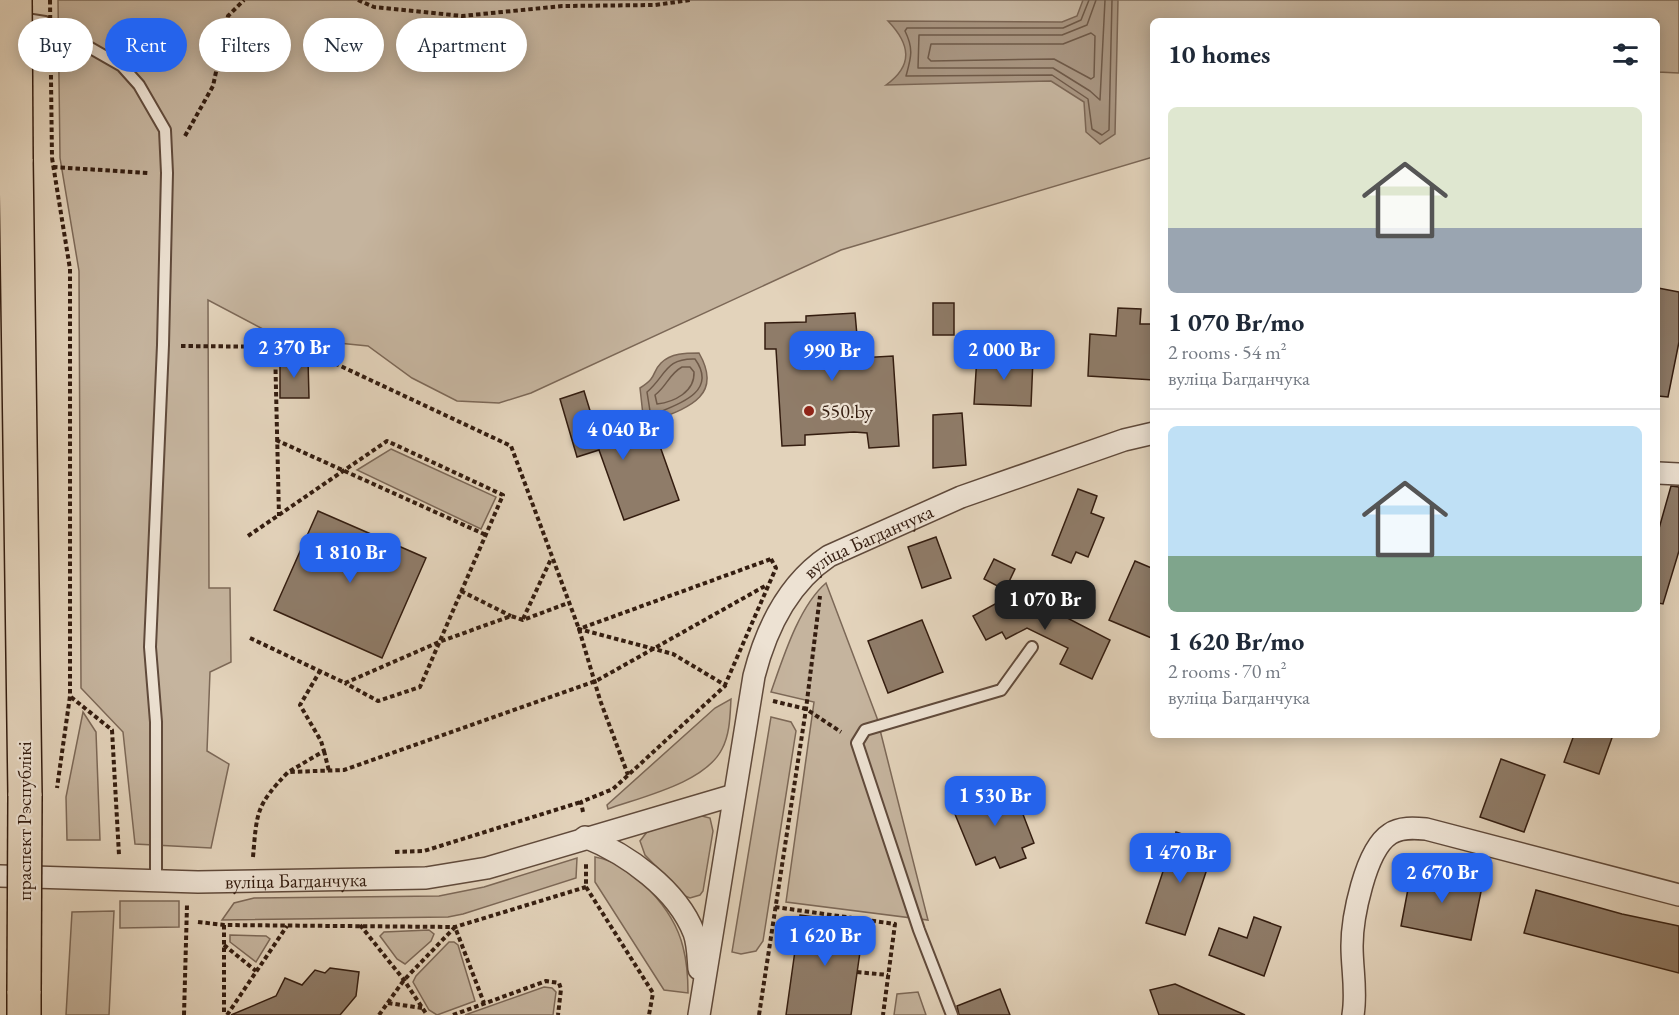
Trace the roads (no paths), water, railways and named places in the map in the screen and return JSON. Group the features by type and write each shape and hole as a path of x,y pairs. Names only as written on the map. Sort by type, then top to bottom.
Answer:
{"highway":[{"name":"праспект Рэспублікі","path":"8,7 41,796 24,1003"}],"street":[{"name":"вуліца Багданчука","path":"700,1007 759,657 779,610 810,569 848,546 961,497 1124,440 1150,434"},
{"path":"1660,473 1679,474"},
{"name":"вуліца Багданчука","path":"0,876 156,869 188,881 426,879 488,868 585,837 734,795"},
{"path":"1353,1015 1356,986 1352,948 1356,908 1377,849 1389,834 1408,828 1426,829 1679,895"},
{"name":"вуліца Багданчука","path":"585,837 630,858 684,913 694,933 698,951 700,1007"}],"lane":[{"path":"8,7 45,22 122,66 139,84 165,130 167,173 163,345 150,647 156,722 156,869"},
{"path":"952,1015 919,930 857,742 865,730 1001,690 1032,647"}],"water":[{"path":"1083,0 1118,0 1115,134 1100,144 1086,132 1084,102 1051,81 886,85 901,70 906,54 901,38 888,21 1062,22 1077,16"},
{"path":"699,353 707,379 705,389 699,397 680,410 656,420 643,415 640,388 652,378 658,366 674,355"}],"place":[{"name":"550.by","path":"809,411"}]}
